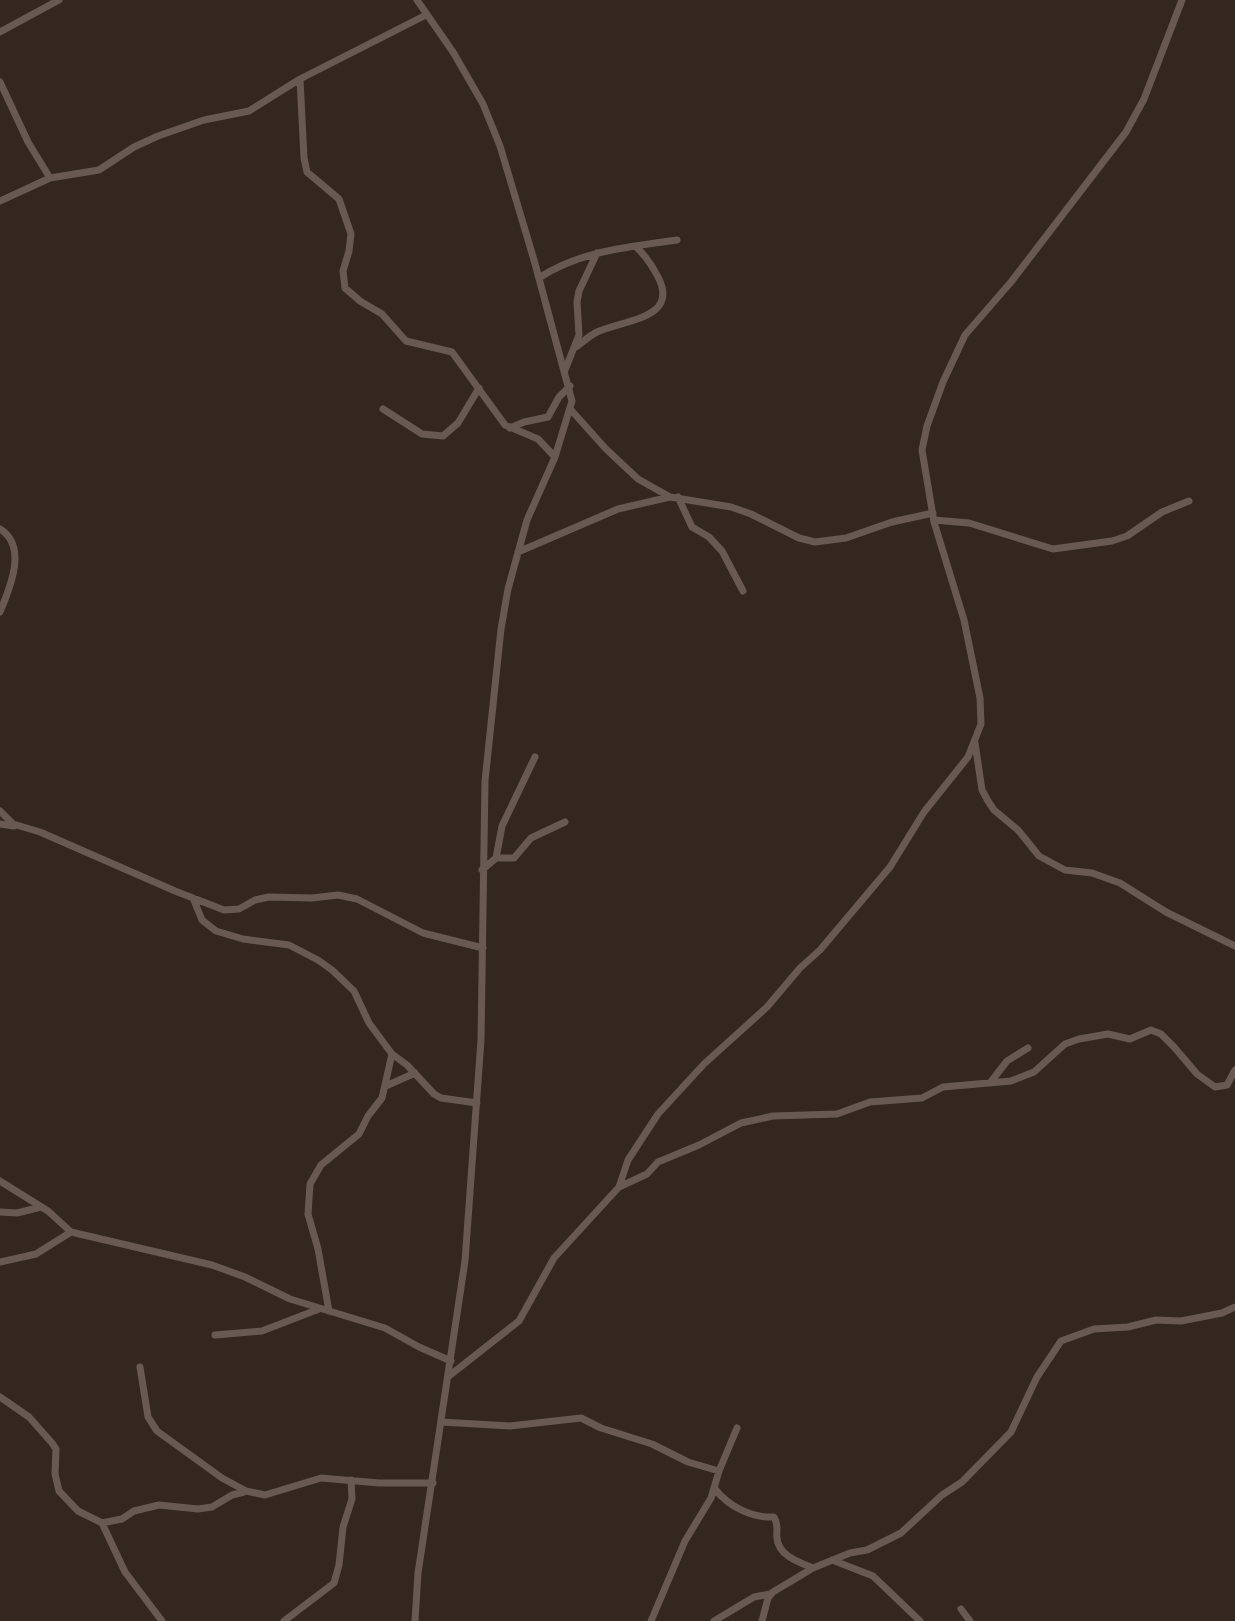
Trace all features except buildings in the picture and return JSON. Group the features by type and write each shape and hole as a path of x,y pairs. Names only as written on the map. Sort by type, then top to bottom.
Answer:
{"street":[{"path":"0,32 59,0"},
{"path":"415,1621 418,1573 465,1261 477,1103 487,746 501,629 527,520 555,457 571,410 570,386 500,146 483,104 418,0"},
{"path":"619,1187 628,1160 658,1114 704,1064 767,1007 885,874 924,812 951,780 975,743 981,724 980,698 964,620 933,516 922,442 952,360 973,324 1011,282 1126,132 1144,99 1182,0"},
{"path":"0,201 50,178 99,170 134,147 158,136 204,120 249,111 300,79 426,15"},
{"path":"300,79 307,172 339,199 351,234 343,271 345,288 382,314 406,341 452,352 495,414 510,428 538,439 555,457"},
{"path":"0,82 28,142 50,178"},
{"path":"539,278 597,253 677,240"},
{"path":"576,347 593,334 642,317 660,305 665,295 664,288 646,256 636,247"},
{"path":"565,370 579,335 577,302 597,253"},
{"path":"510,428 548,417 559,397 570,386"},
{"path":"383,409 422,434 443,436 458,423 479,388"},
{"path":"571,410 638,479 674,497 731,507 751,514 799,538 815,542 846,538 892,522 933,516 969,523 1045,548 1070,547 1127,536 1162,512 1189,501"},
{"path":"518,552 618,509 674,497"},
{"path":"674,497 692,527 709,537 722,551 743,591"},
{"path":"0,529 9,536 15,559 0,612"},
{"path":"975,743 982,790 988,801 1039,856 1065,870 1092,873 1120,883 1166,912 1235,946"},
{"path":"482,870 496,858 502,826 535,757"},
{"path":"0,811 20,827"},
{"path":"496,858 514,858 531,838 565,822"},
{"path":"0,824 40,832 193,898 232,911 269,897 338,895 357,899 423,933 483,948"},
{"path":"193,898 202,920 216,931 243,939 289,945 332,970 354,991 369,1023 392,1054 434,1094 441,1098 477,1103"},
{"path":"449,1376 519,1321 554,1258 619,1187 647,1174 658,1162 741,1123 773,1116 837,1114 870,1102 922,1098 943,1087 1026,1077 1065,1044 1108,1034 1130,1039 1151,1030 1166,1039 1210,1085 1224,1086 1235,1070"},
{"path":"990,1083 1007,1061 1028,1048"},
{"path":"329,1311 308,1214 310,1184 321,1165 359,1134 382,1098 392,1054"},
{"path":"386,1086 415,1073"},
{"path":"0,1181 41,1207 71,1232 212,1265 245,1277 277,1294 385,1328 451,1361"},
{"path":"0,1212 17,1213 41,1207"},
{"path":"0,1262 36,1254 71,1232"},
{"path":"714,1621 754,1597 770,1594 813,1568 867,1550 901,1533 973,1471 1011,1432 1037,1377 1061,1341 1094,1329 1128,1327 1156,1320 1181,1321 1222,1313 1235,1307"},
{"path":"215,1335 262,1331 319,1309"},
{"path":"140,1367 148,1417 157,1431 232,1485 246,1491 265,1495 321,1478 379,1483 433,1483"},
{"path":"0,1397 29,1417 52,1443 57,1455 55,1474 59,1491 78,1511 102,1523 125,1572 162,1621"},
{"path":"441,1422 510,1426 581,1418 604,1430 652,1444 688,1462 719,1471"},
{"path":"651,1621 685,1541 715,1489 737,1428"},
{"path":"284,1621 334,1583 343,1527 352,1499 351,1480"},
{"path":"715,1489 722,1498 741,1510 763,1519 774,1516 778,1525 776,1540 783,1552 813,1568"},
{"path":"102,1523 159,1505 206,1509 246,1491"},
{"path":"832,1560 873,1576 920,1621"},
{"path":"762,1621 770,1594"},
{"path":"961,1609 970,1621"}]}
